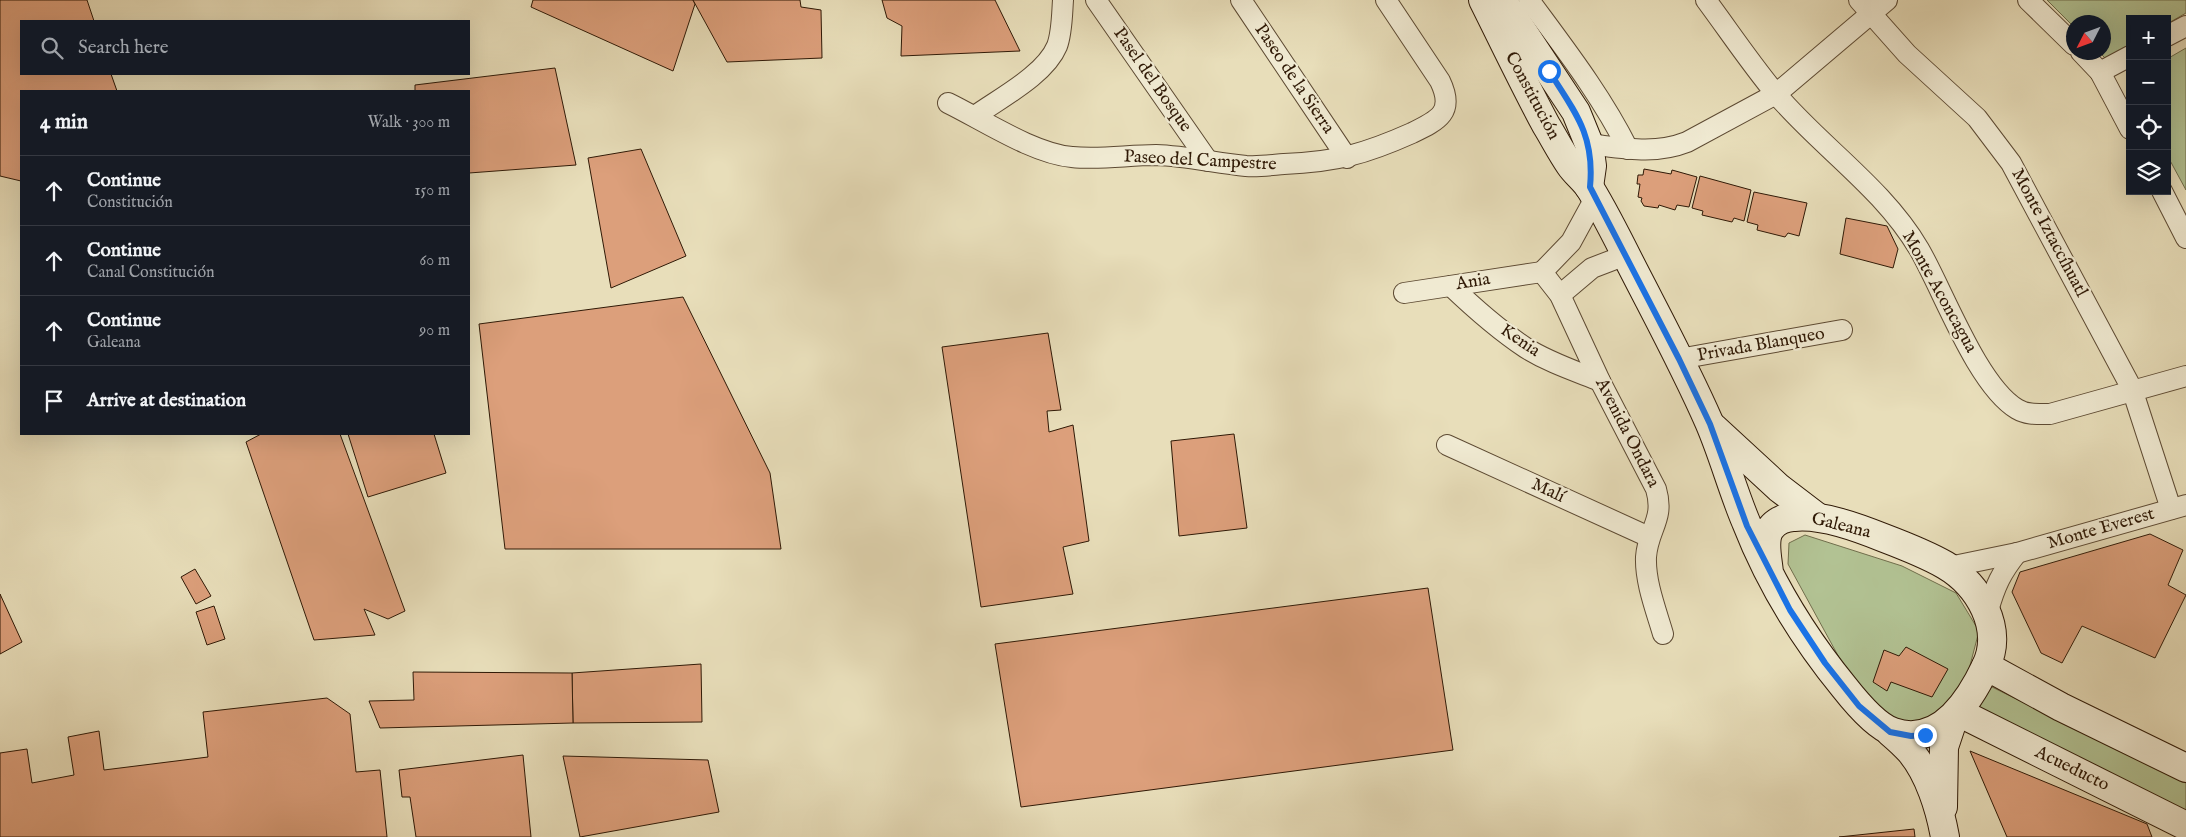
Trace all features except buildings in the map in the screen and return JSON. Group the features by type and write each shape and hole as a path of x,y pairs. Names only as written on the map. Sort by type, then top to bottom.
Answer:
{"street":[{"path":"975,116 1025,81 1048,61 1057,45 1063,0"},
{"name":"Pasel del Bosque","path":"1096,0 1208,160"},
{"name":"Paseo de la Sierra","path":"1241,0 1347,158"},
{"name":"Paseo del Campestre","path":"948,103 1016,138 1052,152 1072,157 1157,156 1208,160 1248,166 1312,163 1347,158 1378,148 1432,122 1448,104 1440,80 1386,0"},
{"name":"Constitución","path":"1483,0 1546,125 1571,167 1592,192 1679,359 1710,424 1747,526 1770,573"},
{"name":"Constitución","path":"1502,0 1576,112 1589,144 1592,166 1592,192"},
{"path":"1530,0 1590,82 1612,117 1628,149"},
{"name":"Monte Aconcagua","path":"1706,0 1776,94 1897,217 1919,249 1976,359 1992,384 2008,403 2018,410 2032,414 2050,414 2132,389 2186,376"},
{"path":"1589,144 1651,151 1673,148 1725,123 1776,94 1864,7 1887,0"},
{"path":"2028,0 2066,37"},
{"name":"Monte Iztaccíhuatl","path":"1864,7 1907,54 1977,118 2011,164 2132,389 2179,507"},
{"path":"2171,34 2186,26"},
{"path":"2100,72 2126,58"},
{"path":"2089,60 2100,72 2126,121"},
{"path":"1542,272 1571,242 1592,192"},
{"path":"2164,195 2186,238"},
{"path":"1571,242 1592,268"},
{"path":"1560,295 1592,268 1626,255"},
{"name":"Ania","path":"1404,293 1542,272"},
{"name":"Avenida Ondara","path":"1542,272 1560,295 1600,380 1656,489 1660,503 1658,517 1649,537 1646,558 1648,575 1663,634"},
{"name":"Kenia","path":"1451,286 1476,309 1526,348 1557,364 1600,380"},
{"name":"Privada Blanqueo","path":"1679,359 1842,330"},
{"path":"1710,424 1779,488 1817,517"},
{"name":"Malí","path":"1446,445 1649,537"},
{"name":"Monte Everest","path":"1949,567 2017,553 2179,507"},
{"name":"Galeana","path":"1793,516 1817,517 1868,532 1928,556 1949,567 1971,587 1988,611 1991,626 1991,651 1986,666 1956,715 1944,747 1944,829 1925,775 1911,752 1859,706 1825,663 1790,610 1770,573 1766,549 1767,534 1773,525 1793,516"},
{"path":"1988,611 1994,586 2002,571 2017,553"},
{"path":"1986,666 2061,707 2186,768"},
{"name":"Galeana","path":"1890,732 1911,736 1925,735 1956,715"},
{"name":"Acueducto","path":"1956,715 2186,826"}],"green space":[{"path":"2047,0 2186,0 2186,13 2171,22 2171,15 2126,15 2126,48 2111,56 2111,15 2066,15 2066,19"},
{"path":"2186,48 2186,190 2171,162 2171,57"},
{"path":"1805,535 1902,566 1956,593 1979,631 1967,677 1935,717 1905,724 1878,710 1853,683 1788,564 1789,543"},
{"path":"1988,685 2186,783 2186,812 1974,708"}],"route":[{"path":"1549,71 1576,112 1589,144 1592,166 1590,187 1679,359 1710,424 1747,526 1790,610 1825,663 1859,706 1890,732 1911,736 1925,735"}]}
